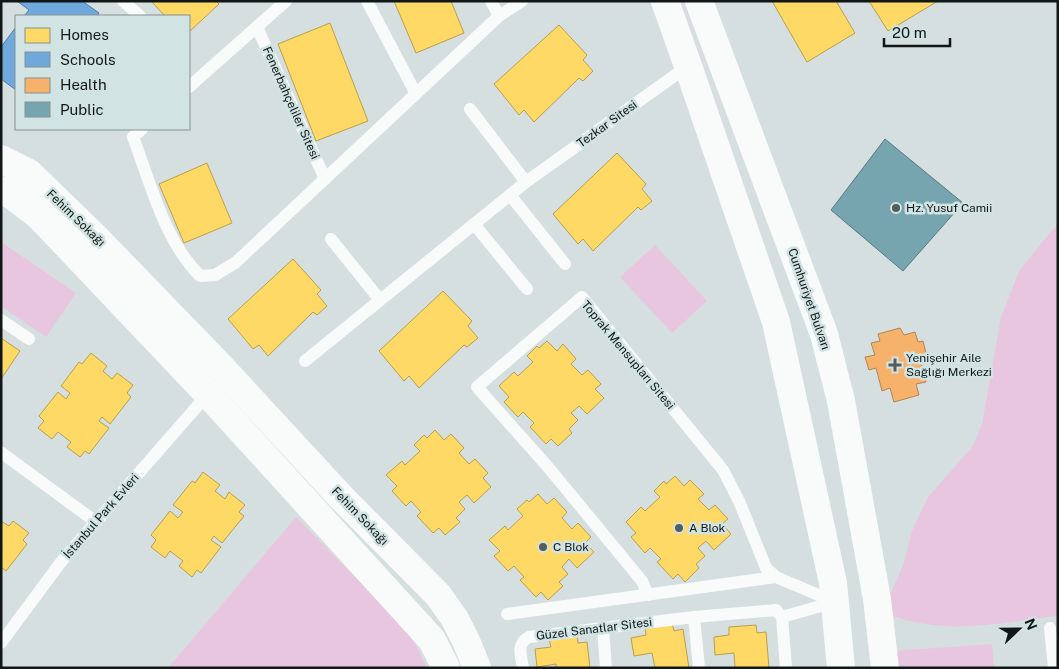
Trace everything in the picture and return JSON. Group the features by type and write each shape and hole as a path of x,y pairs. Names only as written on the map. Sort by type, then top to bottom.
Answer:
{"street":[{"path":"665,1 776,322 833,583 841,668"},
{"name":"Cumhuriyet Bulvarı","path":"699,1 824,334 840,401 877,599 885,668"},
{"name":"Fehim Sokağı","path":"1,159 29,173 94,236 228,374 340,496 438,595 455,619 467,642 477,668"},
{"name":"Fehim Sokağı","path":"1,190 13,196 40,218 208,394 432,640 446,668"},
{"path":"208,394 228,374"},
{"path":"835,602 877,599"}],"lane":[{"path":"123,1 139,15"},
{"path":"190,86 286,1"},
{"path":"367,1 416,94"},
{"path":"491,1 499,16"},
{"name":"Fenerbahçeliler Sitesi","path":"141,130 133,137 167,227 188,264 200,276 215,275 235,263 499,16 522,1"},
{"name":"Fenerbahçeliler Sitesi","path":"257,27 324,179"},
{"name":"Tezkar Sitesi","path":"305,361 526,182 688,66"},
{"path":"470,109 526,182"},
{"path":"510,195 565,264"},
{"path":"474,224 527,289"},
{"path":"330,239 380,300"},
{"name":"Toprak Mensupları Sitesi","path":"648,595 642,580 548,467 477,387 582,297 723,470 739,501 766,568 776,577"},
{"path":"1,320 30,339"},
{"name":"İstanbul Park Evleri","path":"1,643 61,562 208,394"},
{"path":"1,454 96,522"},
{"path":"507,614 776,577 835,602"},
{"path":"786,668 782,617 835,602"},
{"name":"Güzel Sanatlar Sitesi","path":"523,668 520,646 526,638 694,616 776,610 782,617"},
{"path":"694,616 699,668"},
{"path":"603,627 606,668"},
{"path":"1050,628 1054,668"}],"shaded area":[{"path":"1058,225 1058,616 974,626 953,626 933,625 890,615 883,599 892,591 904,563 912,531 928,497 973,446 982,424 1001,317 1019,271"},
{"path":"1,242 76,293 46,337 1,306"},
{"path":"655,245 707,301 672,333 620,277"},
{"path":"296,517 400,623 416,645 427,668 168,668"},
{"path":"992,644 994,668 879,668 878,652"}],"building: Homes":[{"path":"151,1 216,1 219,4 190,31 190,15 164,15"},
{"path":"394,1 451,1 464,33 416,53"},
{"path":"772,1 836,1 855,33 807,62"},
{"path":"869,1 938,1 888,31"},
{"path":"330,23 368,121 316,141 278,44"},
{"path":"559,25 587,55 583,60 593,71 583,81 579,78 534,122 524,110 519,115 494,84"},
{"path":"617,153 646,184 642,189 652,201 641,210 638,207 593,251 583,239 578,244 553,214"},
{"path":"207,163 232,223 184,243 159,184"},
{"path":"293,259 321,290 317,294 327,306 317,315 313,312 268,356 259,345 253,349 228,319"},
{"path":"443,291 472,321 468,326 478,338 467,347 464,345 419,388 409,376 404,381 379,351"},
{"path":"1,338 20,351 1,379"},
{"path":"547,341 557,351 563,344 576,359 571,364 582,375 588,370 601,384 595,389 604,398 587,414 579,406 571,413 578,420 569,429 572,433 558,446 551,439 546,444 530,427 534,423 523,412 518,417 504,402 509,397 499,386 514,372 518,376 533,362 527,356 537,346 539,348"},
{"path":"91,353 107,366 103,371 112,379 117,373 133,385 127,393 131,397 110,424 102,417 99,421 109,428 89,454 85,451 80,457 67,447 71,442 58,432 52,439 38,428 44,421 39,416 58,392 66,399 70,393 61,386 79,362 82,364"},
{"path":"435,430 444,440 451,434 464,448 459,453 469,464 475,459 488,473 483,478 491,487 474,503 467,495 459,502 465,509 456,518 460,522 445,535 439,528 433,533 417,516 421,512 411,501 406,506 392,491 397,486 386,475 402,461 405,465 420,451 414,445 424,435 427,438"},
{"path":"203,472 220,485 215,491 225,499 229,492 245,505 239,512 244,516 222,543 214,536 211,540 221,547 201,573 197,570 192,577 179,566 183,561 170,551 165,558 151,547 156,540 151,535 170,511 178,518 183,512 173,505 192,481 195,483"},
{"name":"A Blok","path":"675,476 684,486 690,480 704,494 698,499 709,510 715,505 728,519 722,524 731,534 714,550 706,541 698,548 705,556 696,564 699,568 685,582 678,574 673,579 657,562 661,559 650,548 645,553 631,537 636,533 626,522 641,507 645,511 660,497 654,491 664,481 666,484"},
{"name":"C Blok","path":"538,494 547,504 554,498 567,512 562,518 572,529 578,523 591,537 585,543 594,552 577,568 569,559 562,567 568,574 559,582 563,586 548,600 541,592 536,597 520,580 524,577 514,566 508,571 494,556 500,551 489,540 505,526 508,530 523,516 517,509 527,500 529,502"},
{"path":"1,521 9,526 13,521 29,533 23,540 27,544 6,571 1,567"},
{"path":"672,623 674,631 683,629 689,668 655,668 652,653 634,656 631,638 646,635 645,627"},
{"path":"756,625 757,633 766,632 769,668 735,668 734,653 715,655 714,637 729,635 729,627"},
{"path":"577,635 578,643 587,642 590,668 556,668 556,664 537,667 535,649 551,647 549,639"}],"building: Schools":[{"path":"17,1 82,1 99,13 98,15 25,15 29,10"},
{"path":"15,28 15,89 1,79 1,47"}],"building: Health":[{"name":"Yenişehir Aile Sağlığı Merkezi","path":"900,328 904,335 915,332 918,342 923,341 928,361 921,363 926,382 916,384 919,395 894,402 890,388 882,391 876,368 869,370 865,357 875,355 871,343 880,341 878,334"}],"building: Public":[{"name":"Hz. Yusuf Camii","path":"885,139 963,203 903,271 831,210"}],"place":[{"name":"Hz. Yusuf Camii","path":"896,208"},
{"name":"Yenişehir Aile Sağlığı Merkezi","path":"895,365"},
{"name":"A Blok","path":"679,528"},
{"name":"C Blok","path":"543,547"}]}
